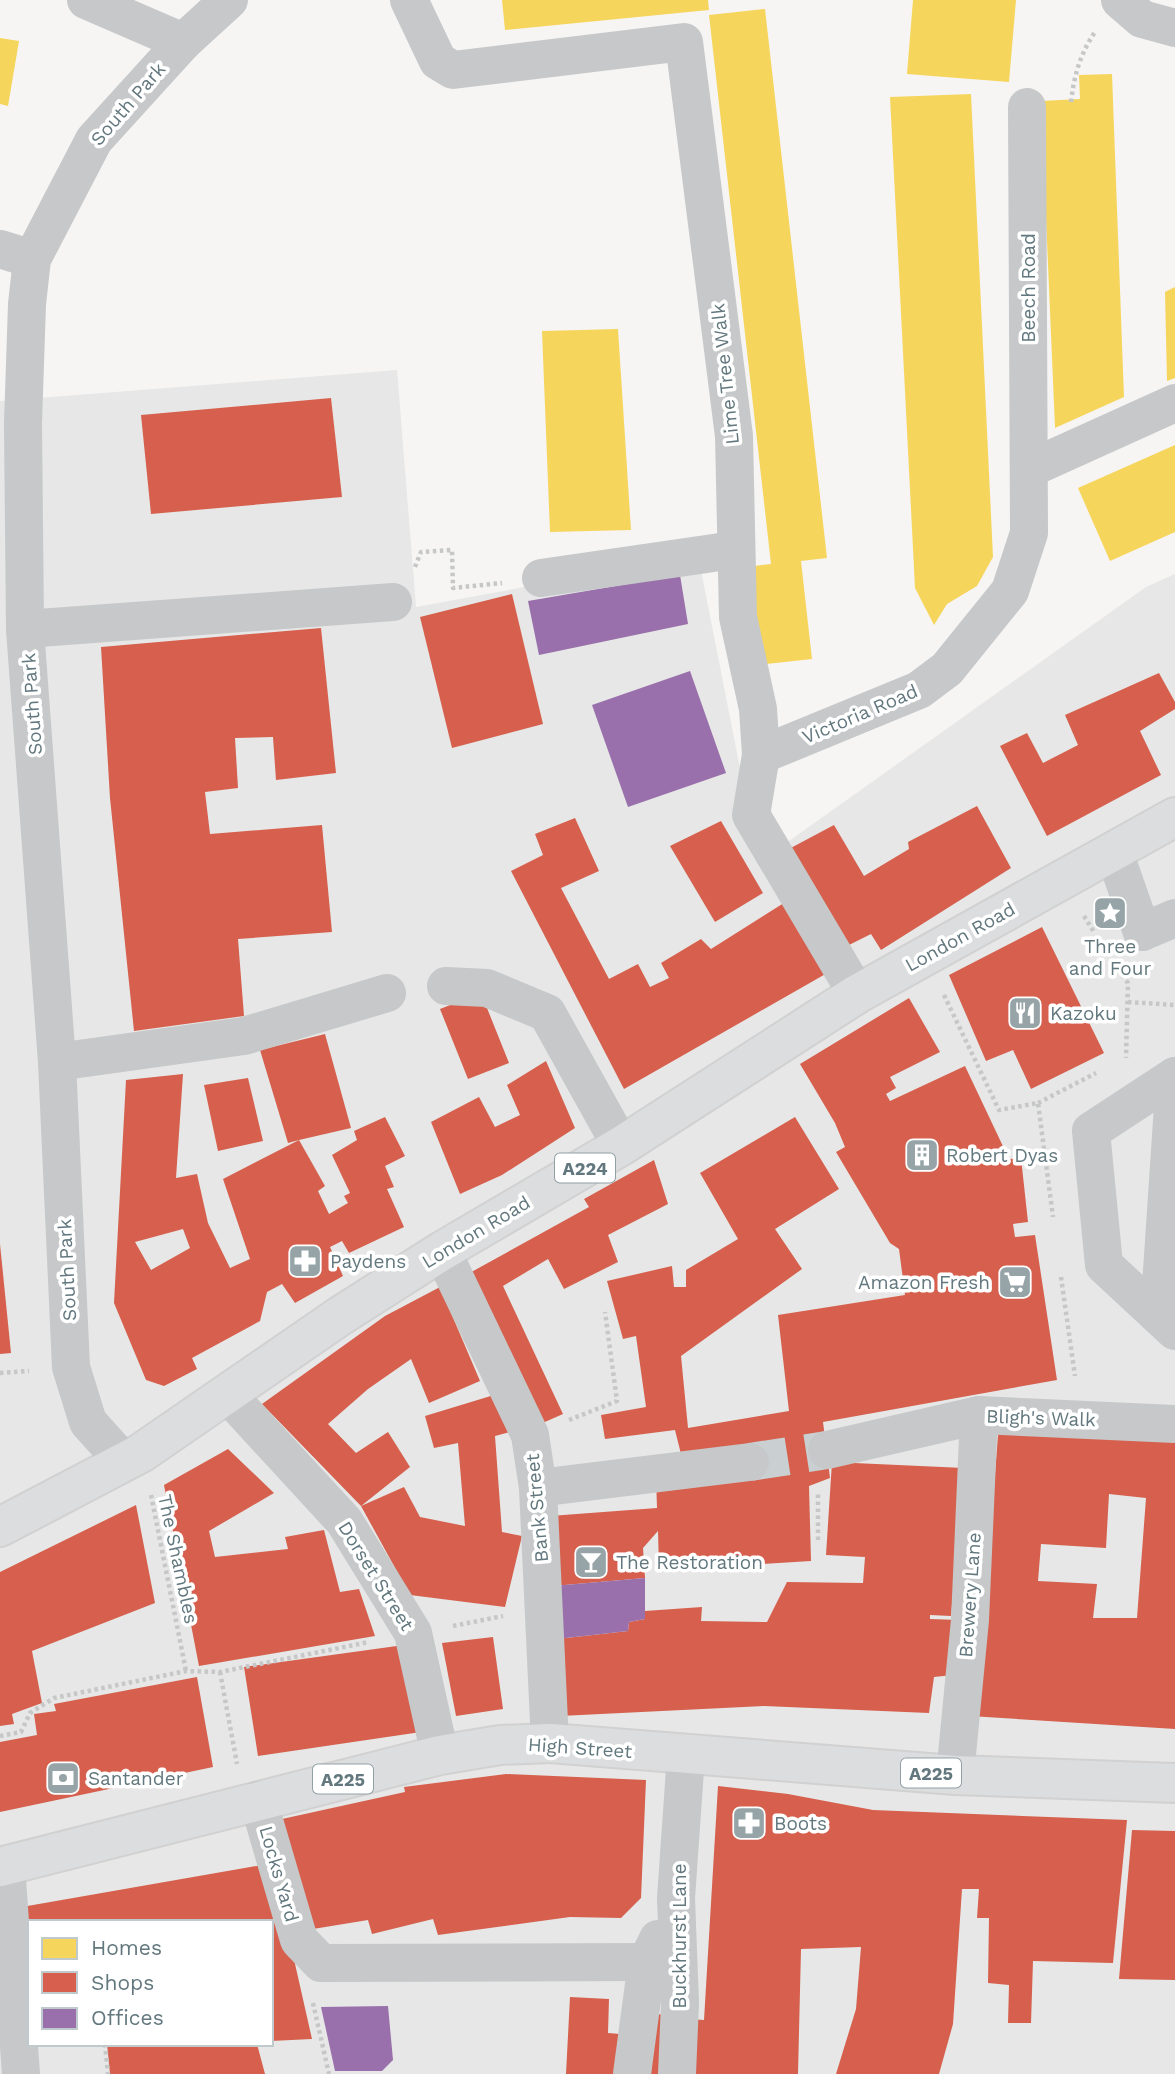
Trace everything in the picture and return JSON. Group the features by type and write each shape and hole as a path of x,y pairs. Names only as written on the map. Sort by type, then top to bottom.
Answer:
{"main road":[{"name":"London Road","path":"0,1527 132,1457 228,1395 340,1316 443,1251 621,1146 857,994 1175,817"},
{"name":"High Street","path":"3,1867 440,1755 500,1745 550,1743 954,1775 1175,1783"}],"street":[{"path":"86,0 183,42"},
{"name":"South Park","path":"132,1457 88,1422 71,1367 57,1062 12,487 24,383 16,254 94,140 183,42 229,0"},
{"name":"Lime Tree Walk","path":"409,0 438,61 453,70 684,42 734,436 734,550 738,617 758,709 761,755 751,815 857,994"},
{"path":"1120,0 1142,19 1175,28"},
{"name":"Beech Road","path":"1027,107 1029,469"},
{"path":"1029,469 1175,403"},
{"name":"Victoria Road","path":"761,755 919,690 947,669 1010,590 1029,533 1029,469"},
{"path":"541,578 734,550"},
{"path":"25,629 393,602"},
{"path":"1114,852 1164,928"},
{"path":"446,986 487,988 547,1013 621,1146"},
{"path":"57,1062 244,1036 387,993"},
{"path":"1167,1323 1104,1265 1091,1131 1175,1076"},
{"path":"1167,1323 1175,1076"},
{"name":"Bank Street","path":"443,1251 530,1435 538,1488 550,1743"},
{"name":"Dorset Street","path":"228,1395 344,1521 414,1633 440,1755"},
{"name":"Bligh's Walk","path":"822,1466 979,1415 1175,1424"},
{"name":"Brewery Lane","path":"954,1775 970,1620 979,1415"},
{"path":"538,1488 750,1462"},
{"name":"Buckhurst Lane","path":"677,2074 680,2003 676,1898 687,1755"},
{"name":"Locks Yard","path":"251,1802 299,1940 321,1963 647,1962"},
{"path":"3,1867 22,2074"},
{"path":"632,2074 647,1962 676,1898"}],"path":[{"path":"1070,107 1074,78 1084,48"},
{"path":"1083,915 1098,938"},
{"path":"925,956 999,1110 1038,1103 1104,1069"},
{"path":"1113,960 1128,983 1127,1057 1115,1063"},
{"path":"1128,1002 1175,1005"},
{"path":"1038,1103 1055,1227"},
{"path":"1060,1268 1081,1420"},
{"path":"530,1435 617,1401 605,1312"},
{"name":"The Shambles","path":"0,1737 21,1732 30,1713 54,1698 186,1671 132,1457"},
{"path":"818,1540 822,1466"},
{"path":"220,1672 251,1802"},
{"path":"105,2046 108,2074"}],"shaded area":[{"path":"397,370 416,607 698,555 747,804 775,851 1146,587 1175,574 1175,2074 0,2074 0,401"}],"building: Homes":[{"path":"502,0 708,0 709,10 505,30"},
{"path":"913,0 1016,0 1009,82 907,74"},
{"path":"765,9 827,558 801,561 812,659 757,665 746,567 771,564 709,15"},
{"path":"0,38 19,41 8,106 0,104"},
{"path":"1112,74 1124,397 1055,428 1041,101 1080,99 1079,75"},
{"path":"971,94 993,557 977,586 947,604 934,625 915,588 890,97"},
{"path":"1175,287 1175,378 1167,381 1165,292"},
{"path":"618,329 631,530 550,532 542,331"},
{"path":"1175,445 1175,532 1110,561 1078,488"}],"building: Shops":[{"path":"331,398 342,497 151,514 141,415"},
{"path":"512,594 543,724 452,748 420,617"},
{"path":"321,628 336,773 276,780 273,737 235,738 238,788 205,792 210,834 322,825 332,932 238,939 244,1016 134,1031 110,798 101,647"},
{"path":"1159,673 1175,702 1175,709 1140,731 1161,775 1047,836 1000,746 1027,733 1043,763 1078,745 1065,715"},
{"path":"977,806 1011,868 881,950 871,934 841,949 787,850 834,825 864,876 909,849 908,842"},
{"path":"575,818 599,871 561,888 609,979 638,964 650,987 669,978 661,963 701,939 711,949 787,901 829,972 624,1089 511,871 543,855 535,834"},
{"path":"721,821 763,893 715,922 670,846"},
{"name":"Kazoku","path":"1042,927 1104,1053 1031,1089 1013,1050 986,1061 949,975"},
{"path":"481,993 509,1063 468,1079 440,1009"},
{"path":"909,998 940,1052 890,1077 896,1088 886,1094 890,1101 965,1066 1009,1159 1021,1158 1028,1222 1013,1224 1015,1237 1035,1235 1057,1380 823,1422 830,1478 809,1486 811,1561 659,1570 658,1531 643,1548 645,1578 553,1586 550,1516 657,1508 656,1477 683,1462 675,1430 605,1439 601,1415 646,1407 636,1336 623,1339 607,1281 672,1266 674,1287 686,1287 686,1270 738,1239 700,1173 795,1117 839,1189 775,1229 802,1269 681,1356 688,1428 789,1411 778,1315 905,1295 899,1249 890,1243 836,1152 845,1147 835,1123 800,1064"},
{"path":"325,1034 351,1128 288,1143 260,1050"},
{"path":"546,1061 575,1128 502,1175 460,1194 431,1122 479,1097 495,1127 520,1115 507,1085"},
{"path":"183,1074 176,1178 197,1174 208,1223 230,1268 250,1259 223,1179 299,1140 325,1186 318,1191 329,1214 348,1203 344,1196 350,1193 332,1155 357,1140 354,1131 385,1117 405,1156 385,1166 394,1187 387,1189 404,1227 349,1253 342,1241 330,1247 343,1276 295,1303 282,1284 267,1292 260,1321 192,1358 197,1369 164,1386 146,1380 114,1303 126,1080","holes":["183,1229 190,1248 151,1270 135,1242"]},
{"path":"248,1078 263,1141 218,1151 204,1085"},
{"path":"654,1160 668,1204 608,1235 618,1262 564,1289 548,1259 503,1286 563,1414 538,1425 466,1275 589,1207 584,1199"},
{"path":"0,1244 11,1353 0,1354"},
{"path":"440,1287 480,1381 429,1403 411,1359 368,1389 328,1424 356,1453 388,1432 410,1467 361,1506 262,1404 385,1316"},
{"path":"494,1395 510,1432 495,1436 502,1532 522,1536 505,1607 410,1595 361,1506 404,1487 420,1517 465,1526 458,1443 434,1448 425,1416"},
{"path":"999,1422 1175,1433 1175,1729 970,1716 987,1580","holes":["1109,1494 1146,1498 1137,1618 1093,1618 1097,1584 1038,1581 1041,1544 1106,1548"]},
{"path":"228,1449 274,1493 209,1531 215,1557 288,1549 285,1537 324,1530 340,1592 359,1589 375,1636 199,1666 164,1485"},
{"path":"832,1462 964,1468 951,1616 930,1615 930,1619 959,1620 953,1675 934,1677 929,1713 764,1706 560,1716 557,1639 628,1631 629,1622 645,1619 645,1611 702,1607 701,1621 767,1622 787,1582 863,1583 865,1557 826,1555"},
{"path":"136,1505 155,1603 32,1651 42,1703 12,1714 14,1724 0,1726 0,1572"},
{"path":"493,1637 503,1709 456,1716 442,1643"},
{"path":"404,1645 421,1732 258,1756 244,1667"},
{"path":"197,1677 213,1767 0,1812 0,1742 37,1735 34,1714 56,1711 54,1704"},
{"path":"506,1774 646,1780 641,1898 621,1918 570,1917 438,1935 433,1919 372,1934 368,1920 313,1929 282,1819 405,1792 404,1787"},
{"path":"718,1786 788,1794 873,1810 1127,1820 1113,1963 1033,1961 1031,2023 1008,2023 1009,1985 988,1983 989,1918 977,1918 979,1889 962,1889 953,2024 939,2074 836,2074 856,2009 861,1947 801,1949 798,2074 686,2074 689,2019 704,2020"},
{"path":"1132,1830 1175,1831 1175,1980 1119,1979"},
{"path":"268,1864 291,1946 312,2039 273,2041 273,1920 28,1920 28,1966 16,1908"},
{"path":"570,1997 609,1999 608,2033 620,2034 618,2074 566,2074"},
{"path":"655,2014 669,2015 665,2074 651,2074"},
{"path":"107,2046 258,2046 265,2074 110,2074"}],"building: Offices":[{"path":"680,575 688,624 539,655 528,601"},
{"path":"690,671 726,773 628,807 592,705"},
{"path":"645,1578 645,1619 629,1622 628,1631 557,1639 553,1586"},
{"path":"388,2006 393,2060 382,2071 335,2071 321,2007"}],"tunnel":[{"path":"750,1462 827,1450"}],"place":[{"name":"Three and Four","path":"1110,913"},
{"name":"Kazoku","path":"1025,1013"},
{"name":"Robert Dyas","path":"922,1155"},
{"name":"Paydens","path":"305,1261"},
{"name":"Amazon Fresh","path":"1015,1282"},
{"name":"The Restoration","path":"591,1562"},
{"name":"Santander","path":"63,1778"},
{"name":"Boots","path":"749,1823"}]}
